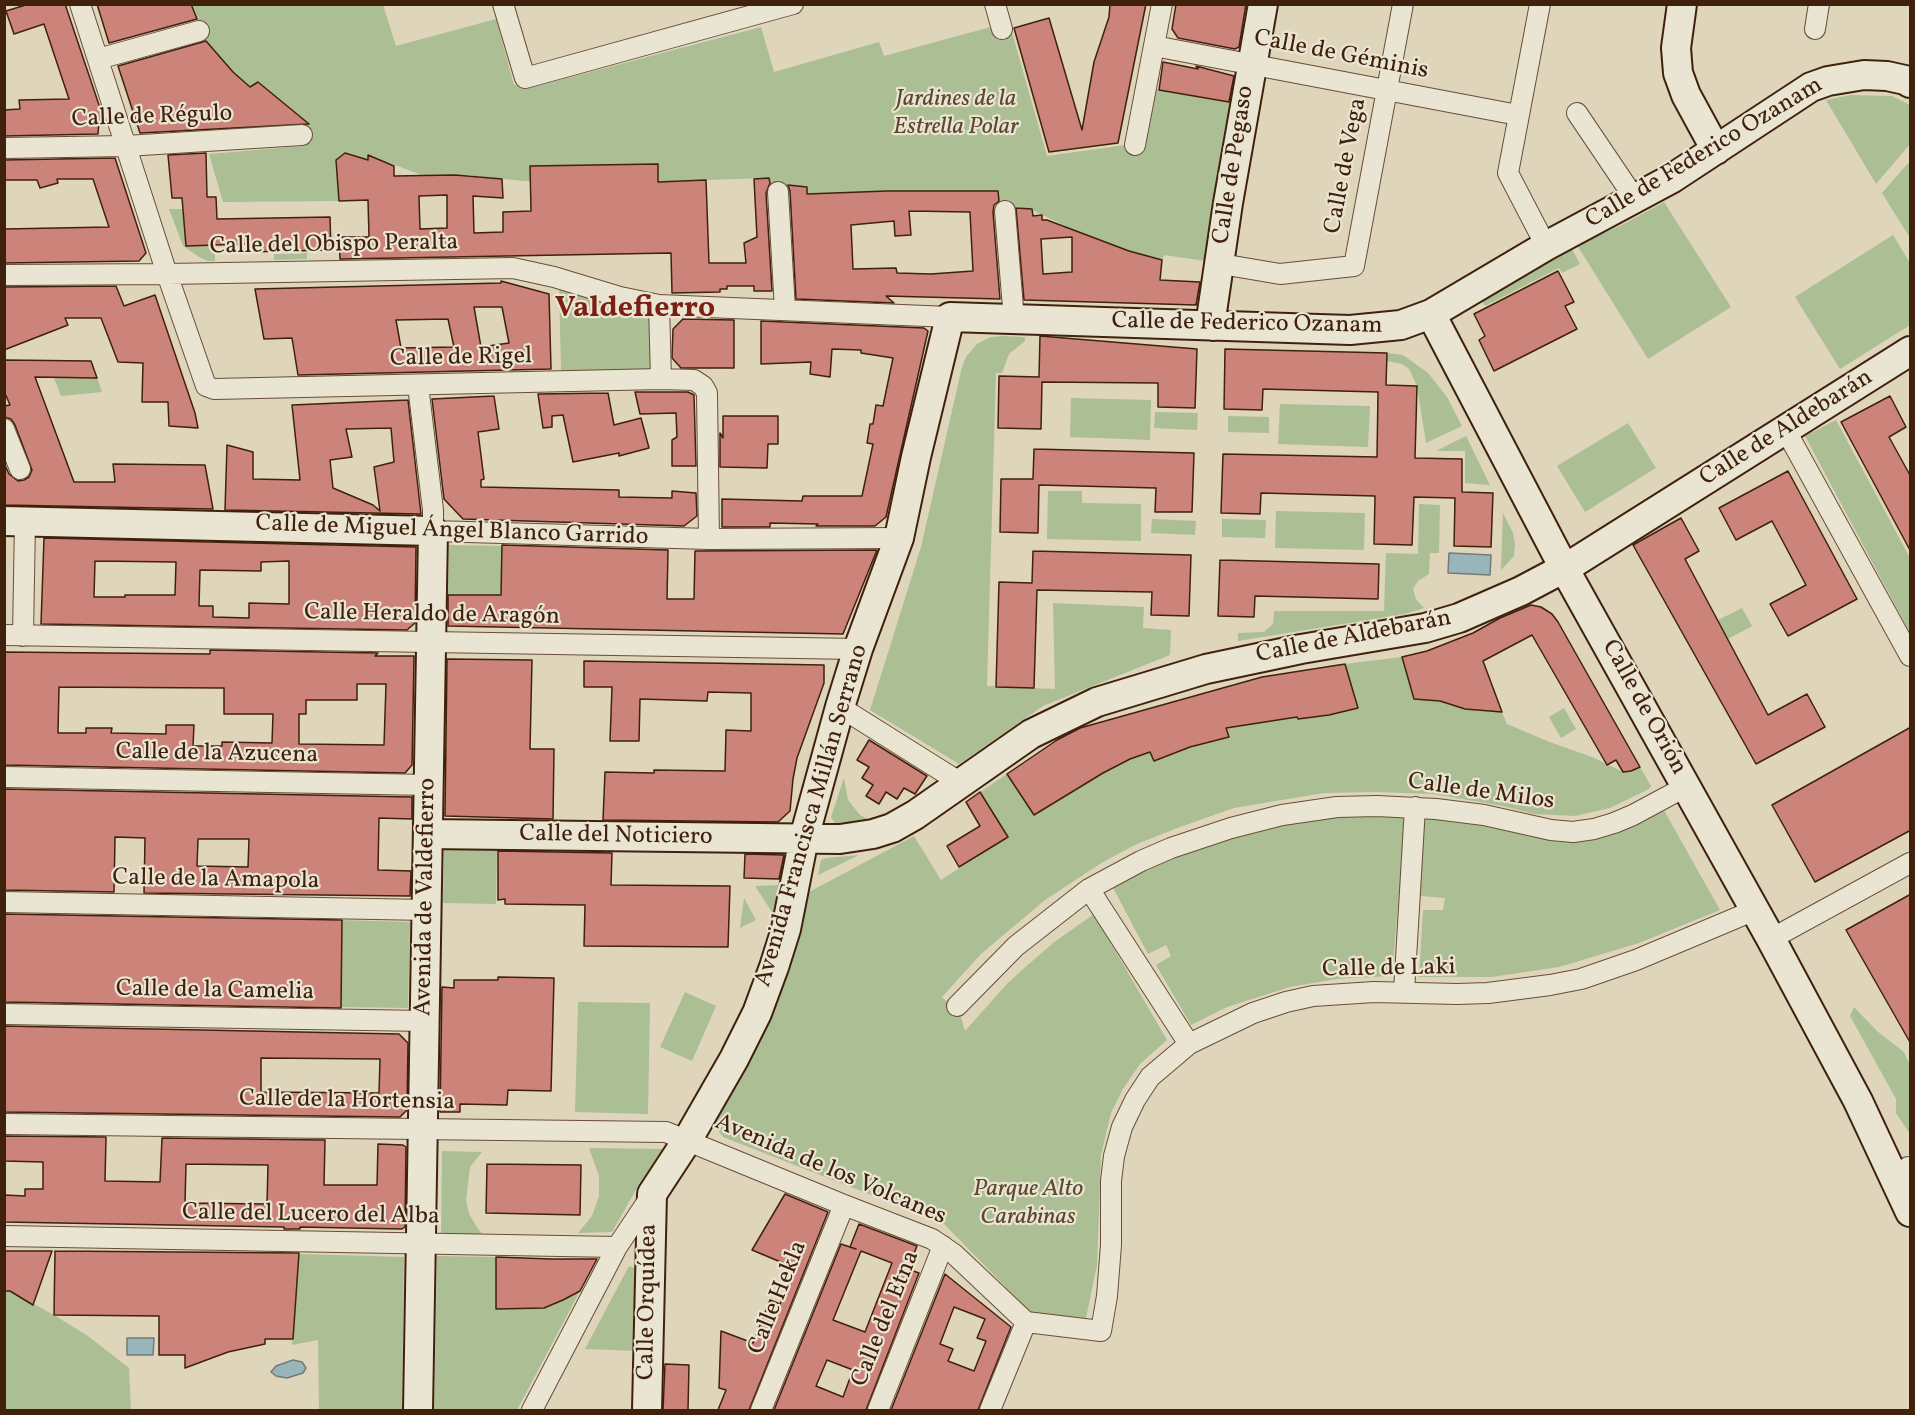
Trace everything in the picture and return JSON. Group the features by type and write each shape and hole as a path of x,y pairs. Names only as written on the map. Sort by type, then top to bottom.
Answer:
{"street":[{"path":"80,4 167,274"},
{"path":"503,4 525,78 748,11 793,4"},
{"path":"995,4 1002,29"},
{"path":"1135,145 1162,4"},
{"name":"Calle de Pegaso","path":"1213,326 1212,312 1219,264 1263,4"},
{"name":"Calle de Vega","path":"1227,265 1280,274 1354,266 1403,4"},
{"path":"1540,4 1508,173 1546,246"},
{"path":"1683,4 1676,48 1678,72 1686,94 1716,150"},
{"path":"1815,29 1819,4"},
{"path":"98,59 199,31"},
{"name":"Calle de Géminis","path":"1154,46 1518,115"},
{"name":"Calle de Federico Ozanam","path":"659,305 1213,326 1369,329 1401,326 1431,314 1546,246 1635,199 1716,150 1811,87 1847,76 1875,75 1911,83"},
{"path":"1577,113 1635,199"},
{"name":"Calle de Régulo","path":"4,148 126,146 302,135"},
{"path":"778,192 785,309"},
{"path":"1005,212 1014,320"},
{"name":"Calle del Obispo Peralta","path":"4,275 513,268 554,277 620,297 659,305"},
{"name":"Calle de Rigel","path":"167,274 203,381 210,388 693,380 703,386 707,393 710,539"},
{"path":"659,305 661,379"},
{"name":"Calle de Orión","path":"1431,314 1564,568 1687,786 1858,1101 1911,1212"},
{"name":"Avenida Francisca Millán Serrano","path":"532,1410 617,1247 688,1139 734,1059 757,1013 786,929 804,838 840,707 858,649 899,538 950,317"},
{"name":"Calle de Aldebarán","path":"804,838 854,837 891,828 915,815 1031,734 1097,702 1206,669 1301,649 1425,628 1478,610 1564,568 1911,351"},
{"name":"Avenida de Valdefierro","path":"418,385 433,510 418,1410"},
{"path":"4,429 20,469"},
{"path":"1785,429 1911,656"},
{"path":"14,636 15,521"},
{"name":"Calle de Miguel Ángel Blanco Garrido","path":"15,521 710,539 899,538"},
{"name":"Calle Heraldo de Aragón","path":"14,636 858,649"},
{"path":"840,707 961,783"},
{"name":"Calle de la Azucena","path":"4,777 429,785"},
{"name":"Calle de Milos","path":"957,1006 1016,946 1089,889 1171,848 1231,828 1282,815 1337,807 1415,807 1484,815 1540,828 1573,832 1614,823 1687,786"},
{"path":"1404,993 1415,807"},
{"name":"Calle del Noticiero","path":"428,834 804,838"},
{"path":"1771,939 1911,863"},
{"path":"1089,889 1189,1044"},
{"name":"Calle de la Amapola","path":"4,902 426,910"},
{"name":"Calle de Laki","path":"1026,1322 1101,1331 1112,1245 1111,1181 1122,1127 1135,1100 1150,1077 1189,1044 1253,1013 1313,996 1340,993 1488,993 1581,979 1636,960 1755,910"},
{"name":"Calle de la Camelia","path":"4,1014 425,1021"},
{"name":"Calle de Orión","path":"1858,1101 1910,1169"},
{"name":"Calle de la Hortensia","path":"4,1124 666,1132 688,1139"},
{"name":"Avenida de los Volcanes","path":"688,1139 944,1245 1026,1322"},
{"name":"Calle Orquídea","path":"647,1410 652,1194"},
{"name":"Calle Hekla","path":"762,1410 844,1205"},
{"name":"Calle del Lucero del Alba","path":"4,1236 617,1247"},
{"name":"Calle del Etna","path":"878,1410 944,1245"},
{"path":"990,1410 1026,1322"}],"green space":[{"name":"Jardines de la Estrella Polar","path":"191,5 383,5 396,46 496,19 514,85 529,88 761,27 774,72 879,42 884,56 1009,22 1047,156 1125,145 1136,86 1236,103 1206,261 1164,255 1162,260 1129,251 1072,229 1027,208 999,210 998,191 807,194 807,187 770,184 769,178 671,181 658,194 658,164 530,166 530,181 524,181 473,175 419,176 419,174 368,155 368,160 336,160 339,201 223,202 209,154 304,146 303,124 307,123 259,82 250,87 229,68 204,39"},
{"path":"1851,95 1892,96 1910,105 1910,144 1876,184 1826,100"},
{"path":"1910,161 1910,238 1882,193"},
{"path":"1664,202 1731,307 1648,359 1577,245 1626,223"},
{"path":"169,209 183,209 186,246 215,245 215,261 199,257 183,246"},
{"path":"1893,235 1910,263 1910,325 1840,369 1795,297"},
{"path":"1572,249 1580,264 1562,273 1559,268 1485,306 1482,301"},
{"path":"307,253 307,259 274,260 274,254"},
{"path":"559,283 646,309 652,315 654,372 639,370 561,371"},
{"path":"990,337 1025,337 1025,341 1009,354 1002,373 996,373 987,686 1055,689 1053,603 1144,607 1143,628 1171,630 1170,655 1043,706 959,764 870,710 921,547 962,367 966,357 977,344"},
{"path":"1387,353 1403,355 1428,373 1447,397 1462,426 1426,443 1417,386 1409,369 1402,364 1387,361"},
{"path":"54,378 97,378 102,392 61,396"},
{"path":"1071,398 1151,400 1150,440 1070,437"},
{"path":"1280,404 1370,406 1368,447 1278,444"},
{"path":"1155,412 1198,413 1197,430 1154,428"},
{"path":"1228,416 1269,417 1269,433 1228,432"},
{"path":"1836,420 1910,558 1910,633 1805,436"},
{"path":"1628,423 1656,468 1585,512 1557,466"},
{"path":"1466,436 1490,485 1465,483 1465,451 1436,451"},
{"path":"1048,491 1082,491 1082,503 1141,504 1141,541 1047,539"},
{"path":"1419,504 1440,505 1439,553 1430,553 1429,574 1418,581 1413,589 1416,599 1424,608 1405,614 1238,641 1238,633 1264,632 1273,624 1274,611 1384,611 1386,553 1418,554"},
{"path":"1276,511 1365,513 1364,550 1275,548"},
{"path":"1503,513 1513,533 1515,544 1514,556 1501,570"},
{"path":"1152,519 1196,521 1195,535 1151,533"},
{"path":"1222,519 1266,520 1265,538 1222,537"},
{"path":"449,545 502,546 501,595 448,595"},
{"path":"1742,608 1752,626 1728,639 1718,620"},
{"name":"Parque Alto Carabinas","path":"1402,657 1414,699 1440,701 1465,709 1502,712 1507,724 1592,757 1623,772 1640,767 1651,786 1610,808 1575,816 1534,814 1503,806 1433,794 1375,792 1324,793 1234,808 1137,844 1103,862 1045,900 981,954 942,997 960,1014 965,1031 1021,971 1053,943 1094,914 1167,1040 1140,1064 1123,1089 1111,1113 1101,1155 1097,1265 1086,1318 1032,1314 943,1223 723,1137 714,1125 753,1056 770,1015 809,892 914,836 941,880 1008,837 980,792 1007,774 1034,814 1103,773 1150,752 1226,728 1297,717 1298,719 1329,715 1358,708 1345,664"},
{"path":"1564,708 1576,729 1561,738 1549,717"},
{"path":"844,778 848,800 860,815 871,821 844,826 835,824 831,817"},
{"path":"1661,805 1720,910 1639,943 1559,967 1492,977 1419,977 1423,910 1443,910 1445,898 1399,894 1392,976 1337,979 1290,987 1227,1007 1191,1025 1156,965 1171,956 1166,945 1148,954 1110,882 1200,841 1336,812 1443,815 1557,836"},
{"path":"444,849 497,850 496,904 443,903"},
{"path":"859,855 818,875 821,860"},
{"path":"780,885 778,897 774,915 755,886"},
{"path":"744,898 756,920 740,928"},
{"path":"342,920 410,922 408,1008 341,1007"},
{"path":"685,992 716,1006 692,1061 660,1047"},
{"path":"578,1002 650,1003 648,1114 575,1112"},
{"path":"1854,1007 1877,1031 1904,1052 1910,1065 1910,1134 1896,1113 1896,1099 1850,1016"},
{"path":"589,1148 664,1149 641,1181 612,1232 578,1233 592,1216 599,1196 599,1176"},
{"path":"442,1151 482,1152 470,1167 466,1200 469,1214 488,1240 441,1239"},
{"path":"299,1254 404,1257 402,1410 319,1410 318,1340 292,1345"},
{"path":"437,1256 496,1257 496,1309 551,1305 580,1291 517,1410 434,1410"},
{"path":"629,1266 636,1269 635,1351 585,1349"},
{"path":"5,1291 10,1291 88,1336 129,1368 131,1410 5,1410"}],"water":[{"path":"1449,553 1491,555 1490,575 1448,573"},
{"path":"127,1338 154,1338 153,1355 127,1355"},
{"path":"293,1360 302,1362 306,1368 303,1373 287,1378 276,1376 271,1372 276,1366"}],"building":[{"path":"29,4 65,4 100,108 98,134 4,136 4,110 20,109 19,100 69,99 44,24 14,34 6,11"},
{"path":"97,4 191,4 197,19 109,43"},
{"path":"1110,4 1146,4 1118,143 1049,152 1014,28 1049,18 1082,130 1094,62 1109,17"},
{"path":"1176,4 1246,4 1239,47 1235,49 1178,38 1172,29"},
{"path":"206,41 233,72 250,87 258,82 309,124 140,133 118,66"},
{"path":"1163,62 1198,69 1196,66 1234,76 1229,102 1159,90"},
{"path":"206,153 207,197 216,197 217,219 330,217 331,250 246,252 246,244 186,246 182,198 172,198 168,155"},
{"path":"345,153 368,160 368,155 394,166 394,176 455,175 502,179 503,198 473,196 474,233 503,232 503,212 531,211 530,166 658,164 658,182 706,180 709,263 746,263 744,243 757,237 754,179 769,178 770,183 766,193 772,291 754,291 754,286 727,286 727,289 720,289 720,292 672,293 671,253 340,259 339,237 369,237 368,200 339,201 336,160","holes":["447,195 447,228 420,229 419,196"]},
{"path":"115,158 146,253 139,261 4,263 4,229 109,227 93,179 57,179 58,183 40,188 37,180 4,180 4,160"},
{"path":"788,185 807,187 807,194 998,191 999,201 994,205 993,212 1000,299 886,296 894,303 796,299","holes":["909,211 970,212 973,271 931,274 897,273 896,268 853,269 851,225 894,221 895,236 911,235"]},
{"path":"1016,208 1032,209 1033,216 1042,215 1042,220 1129,251 1162,260 1160,280 1200,282 1196,305 1024,300","holes":["1072,237 1072,272 1043,274 1041,239"]},
{"path":"1558,271 1574,302 1565,306 1577,329 1494,371 1479,340 1485,336 1474,314"},
{"path":"501,281 549,294 551,369 298,375 292,338 264,339 255,289 501,283","holes":["474,307 502,307 509,343 481,347","448,319 454,347 401,348 396,320"]},
{"path":"116,286 124,306 155,295 198,428 169,426 168,402 142,402 143,363 118,362 101,318 65,318 68,325 4,350 4,287"},
{"path":"683,319 734,320 734,368 681,368 672,358 673,329"},
{"path":"761,321 924,328 928,331 886,517 875,526 770,523 770,527 722,527 722,499 802,501 803,496 862,496 873,444 867,443 870,424 873,424 876,405 883,406 893,358 861,353 861,350 832,349 830,377 810,374 811,362 761,364"},
{"path":"1040,336 1197,349 1195,408 1158,407 1158,383 1042,382 1041,429 998,428 999,376 1039,377"},
{"path":"1225,349 1387,353 1386,385 1417,386 1415,458 1462,459 1462,492 1493,493 1491,547 1454,546 1455,498 1414,497 1412,545 1374,544 1375,496 1261,493 1260,514 1221,513 1223,454 1377,457 1378,392 1263,389 1262,410 1224,409"},
{"path":"4,360 91,361 97,378 35,377 74,482 115,482 113,464 205,465 213,509 4,505 4,463 9,474 18,481 29,477 32,470 15,425 11,419 4,417 4,406 10,405 4,391"},
{"path":"635,392 688,392 694,395 696,466 672,466 672,440 677,437 676,413 640,414"},
{"path":"608,393 614,425 641,418 649,448 619,456 619,453 573,462 563,415 552,416 552,427 543,428 538,394"},
{"path":"494,396 499,429 478,432 484,479 481,480 481,487 619,490 619,497 672,498 672,491 696,493 697,516 684,526 463,519 444,499 432,399"},
{"path":"1890,396 1906,427 1889,437 1911,477 1911,552 1841,422"},
{"path":"408,400 421,514 225,510 227,445 253,452 253,479 300,480 292,405","holes":["391,428 394,462 374,467 380,511 373,505 333,488 330,460 352,457 346,429"]},
{"path":"723,416 778,416 778,444 768,444 767,468 720,467 720,433 723,438"},
{"path":"1034,449 1194,453 1192,512 1155,512 1156,488 1039,485 1038,533 1000,532 1001,479 1033,479"},
{"path":"1788,471 1857,599 1788,636 1770,604 1806,585 1772,521 1736,540 1719,508"},
{"path":"1681,518 1699,551 1685,559 1768,715 1807,694 1825,727 1756,764 1633,545"},
{"path":"44,538 416,547 415,623 407,630 41,624","holes":["95,561 176,562 175,595 94,597","289,561 289,604 249,603 249,618 213,617 213,606 199,606 200,570 261,571 261,562"]},
{"path":"502,545 668,550 667,599 694,599 695,551 877,550 843,634 448,626 448,595 501,595"},
{"path":"1033,551 1191,555 1189,616 1151,615 1152,592 1037,590 1034,688 996,687 999,582 1032,583"},
{"path":"1220,560 1379,564 1378,599 1255,596 1254,617 1218,616"},
{"path":"1531,605 1541,607 1552,614 1558,622 1640,767 1623,772 1616,760 1607,765 1532,635 1483,661 1502,712 1465,709 1440,701 1414,699 1402,657 1427,651 1473,633"},
{"path":"210,650 378,653 375,656 414,656 412,765 405,773 4,765 4,652 210,654","holes":["357,684 386,684 384,745 299,744 299,714 306,714 306,700 357,700","59,687 224,688 224,714 273,714 272,743 222,742 222,746 193,746 194,725 166,725 166,734 111,733 112,728 86,728 86,733 58,733"]},
{"path":"447,659 532,660 530,749 554,749 553,819 445,816"},
{"path":"584,661 824,665 824,683 797,758 790,811 778,822 603,820 605,772 725,771 726,730 751,731 751,693 708,692 707,701 640,699 639,741 610,741 612,687 584,687"},
{"path":"1345,664 1358,708 1329,715 1298,719 1297,717 1226,728 1229,737 1190,747 1154,761 1150,752 1103,773 1034,815 1007,774 1057,740 1080,728 1262,677"},
{"path":"1911,727 1911,830 1815,882 1772,805"},
{"path":"869,740 927,776 915,794 904,788 897,799 886,792 879,804 866,796 873,785 862,778 869,767 857,760"},
{"path":"4,789 412,797 412,819 379,818 378,870 411,871 410,896 144,893 145,838 115,837 114,892 4,890","holes":["198,839 249,839 248,867 197,866"]},
{"path":"980,792 1008,837 959,867 947,846 980,826 966,802"},
{"path":"498,851 612,853 611,885 730,886 728,947 584,946 585,905 505,904 505,899 498,900"},
{"path":"745,854 784,855 779,879 744,878"},
{"path":"1911,894 1911,1044 1846,930"},
{"path":"4,914 342,920 341,1008 4,1002"},
{"path":"498,977 554,978 551,1091 508,1090 507,1105 460,1104 460,1112 440,1112 442,987 454,988 454,980 498,980"},
{"path":"4,1026 399,1034 408,1043 407,1110 400,1117 4,1112","holes":["261,1058 380,1059 379,1093 261,1092"]},
{"path":"4,1136 106,1137 105,1181 160,1182 162,1138 325,1140 324,1185 377,1185 378,1144 403,1145 406,1147 405,1227 402,1229 300,1227 300,1229 284,1229 284,1227 4,1222 4,1195 25,1196 25,1189 43,1189 43,1162 4,1161","holes":["186,1164 268,1165 267,1204 185,1203"]},
{"path":"487,1164 581,1165 580,1215 486,1213"},
{"path":"785,1194 828,1212 749,1410 718,1410 726,1390 719,1388 721,1331 753,1343 770,1300 780,1304 795,1268 752,1250"},
{"path":"859,1224 917,1246 908,1269 919,1273 866,1410 774,1410 841,1244 850,1247","holes":["861,1251 892,1263 865,1332 833,1320","827,1360 853,1370 843,1397 816,1386"]},
{"path":"4,1251 52,1251 33,1305 10,1291 4,1291"},
{"path":"55,1251 299,1253 293,1339 265,1339 265,1344 228,1352 185,1368 185,1355 159,1355 159,1316 54,1315"},
{"path":"496,1257 597,1259 580,1291 563,1300 544,1308 496,1309"},
{"path":"945,1274 1011,1327 978,1410 891,1410","holes":["954,1307 985,1319 977,1338 986,1341 974,1371 948,1361 953,1349 940,1344"]},
{"path":"665,1364 689,1365 688,1410 663,1410"}],"district":[{"name":"Valdefierro","path":"635,310"}]}
